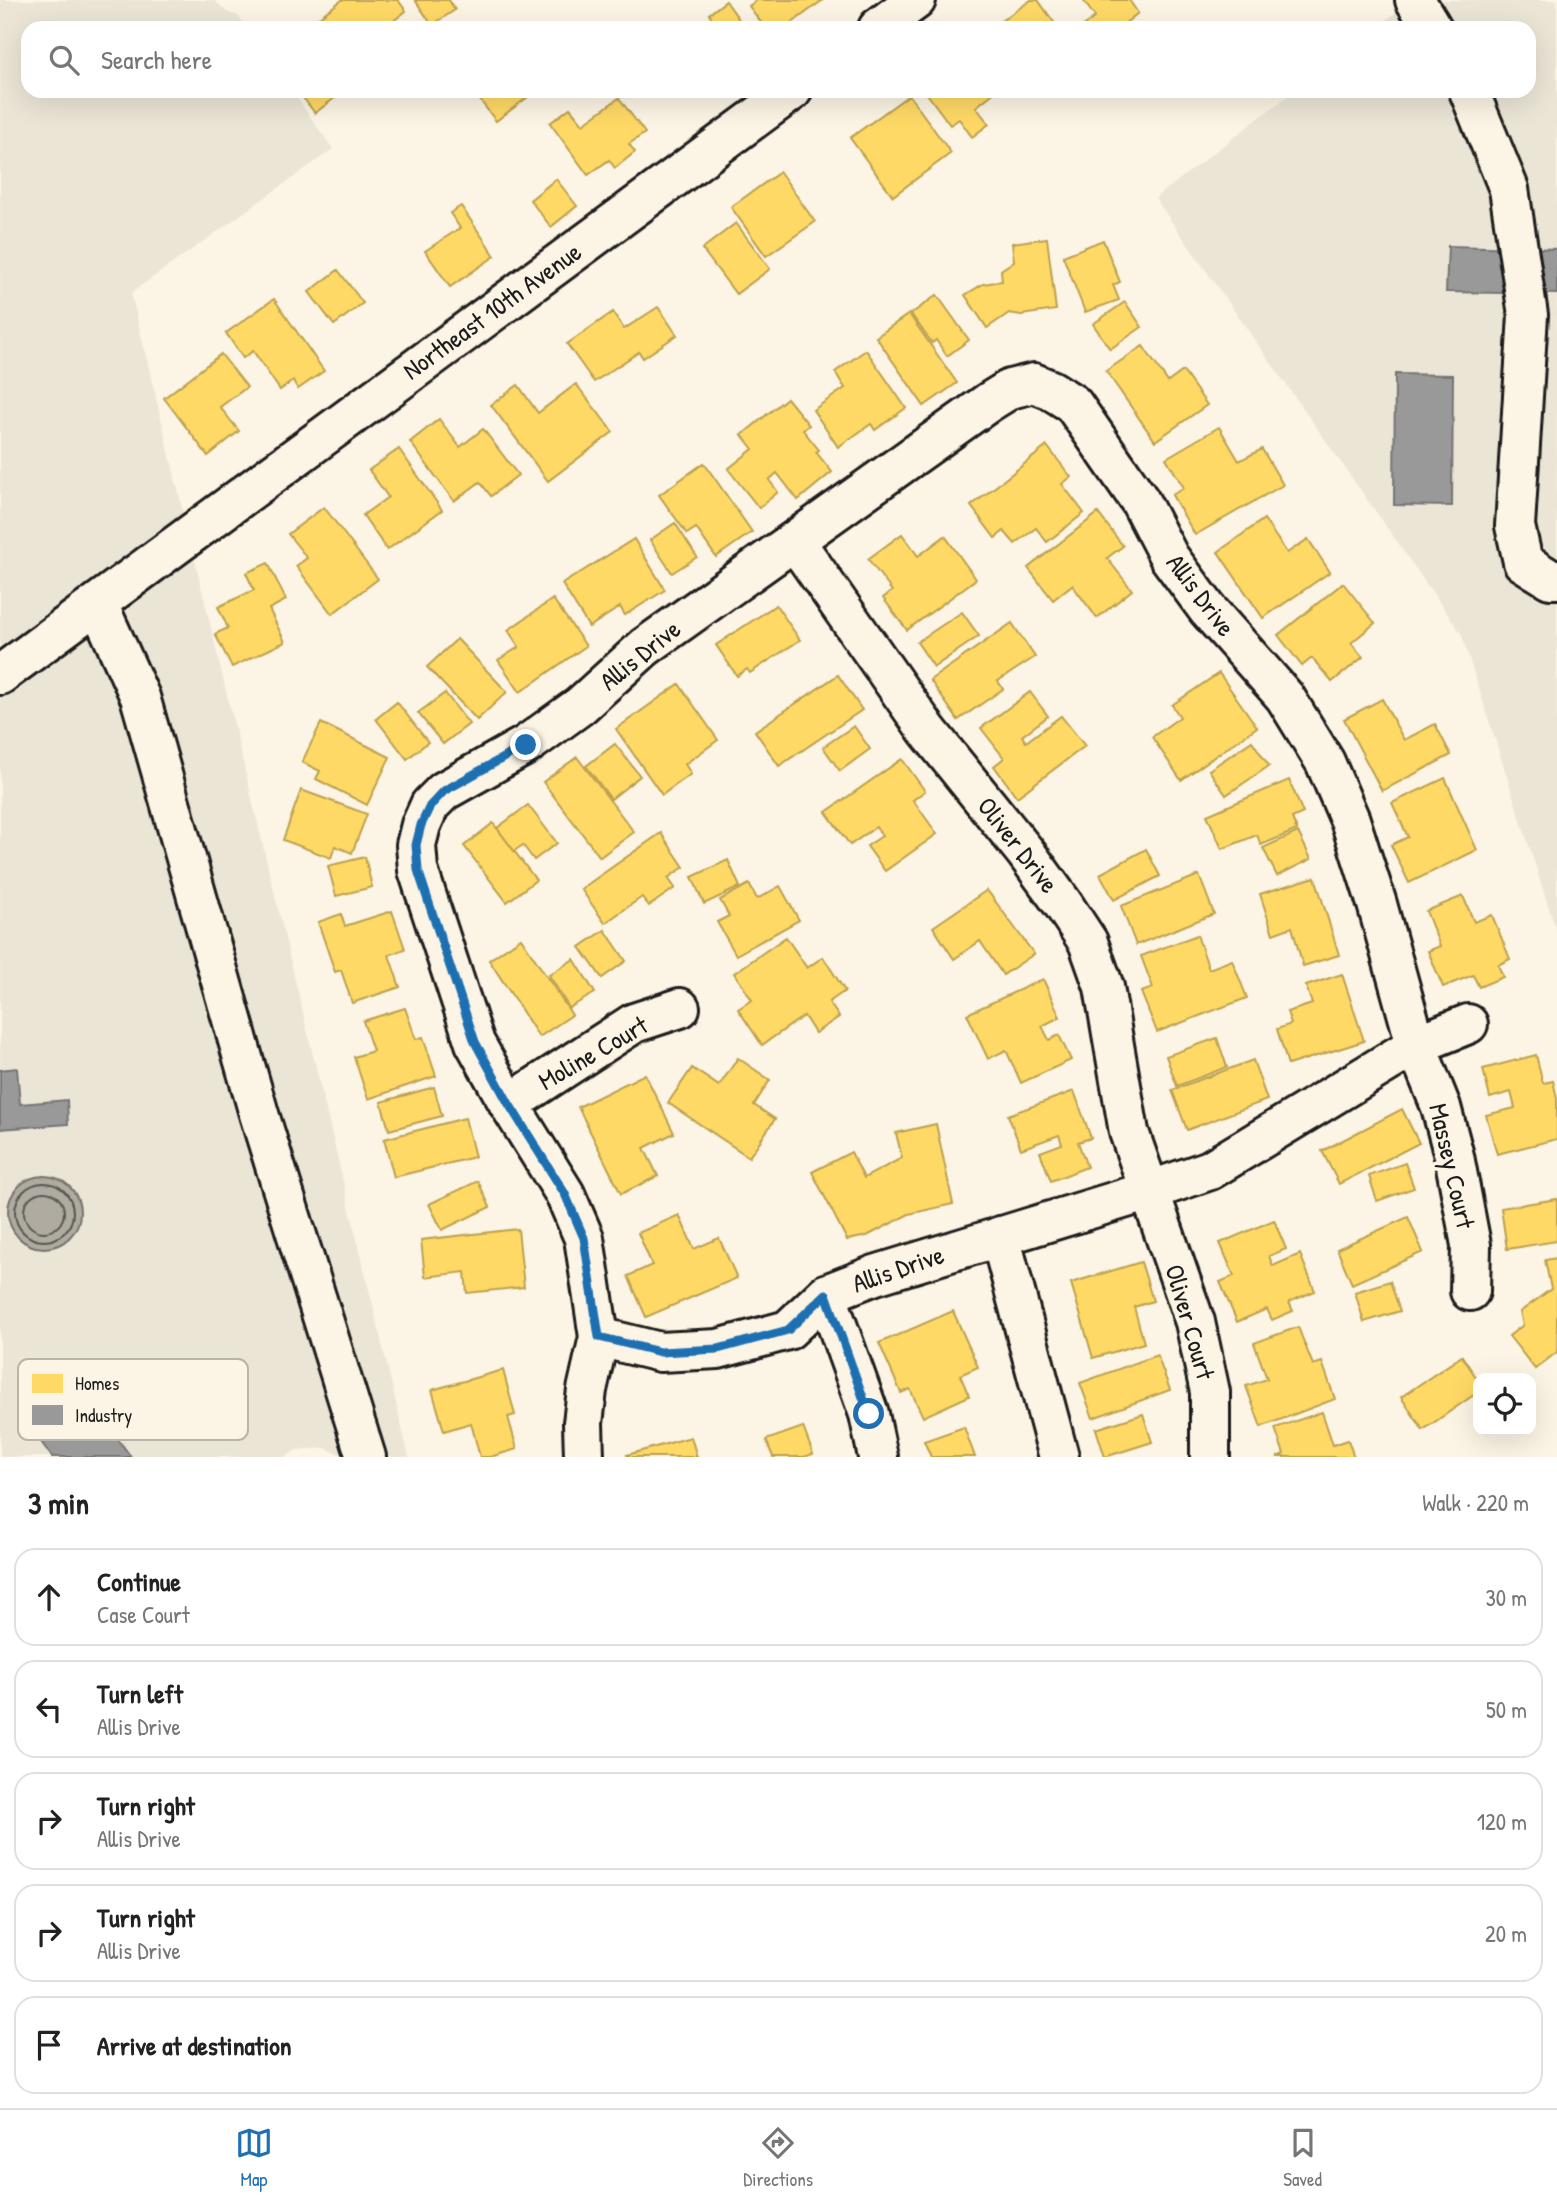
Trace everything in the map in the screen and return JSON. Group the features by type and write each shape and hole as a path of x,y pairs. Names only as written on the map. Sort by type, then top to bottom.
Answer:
{"street":[{"path":"888,21 916,0"},
{"path":"1415,0 1428,21"},
{"name":"Northeast 10th Avenue","path":"0,675 782,98"},
{"path":"1473,98 1509,188 1528,316 1515,526 1524,562 1550,579 1557,579"},
{"name":"Allis Drive","path":"1416,1045 1358,844 1325,762 1284,697 1208,610 1169,557 1140,501 1073,404 1034,383 1010,389 989,402 645,647 580,706 526,745 444,791 430,806 416,845 418,870 475,1042 509,1104 565,1194 584,1238 599,1337 660,1352 718,1349 788,1330 826,1294 875,1275 1210,1170 1416,1045 1468,1024"},
{"name":"Oliver Drive","path":"795,541 926,730 1026,853 1088,942 1104,987 1129,1132 1149,1191"},
{"path":"97,604 140,697 259,1114 366,1457"},
{"name":"Moline Court","path":"509,1104 634,1023 680,1008"},
{"name":"Massey Court","path":"1416,1045 1441,1107 1454,1156 1471,1245 1470,1291"},
{"name":"Oliver Court","path":"1149,1191 1195,1322 1210,1392 1210,1457"},
{"path":"1000,1236 1059,1457"},
{"path":"826,1294 869,1414 878,1457"},
{"path":"584,1457 583,1423 587,1390 599,1337"}],"shaded area":[{"path":"0,0 214,0 242,21 21,21 21,98 297,98 333,149 131,293 409,1457 347,1457 325,1448 296,1450 286,1457 0,1457"},
{"path":"1412,0 1557,0 1557,933 1461,633 1155,198 1285,98 1536,98 1536,21 1385,21"}],"water":[{"path":"37,1176 51,1176 70,1186 80,1205 80,1219 70,1238 51,1248 37,1248 18,1238 8,1219 8,1205 18,1186"}],"building: Homes":[{"path":"342,0 398,0 406,11 393,21 314,21"},
{"path":"415,0 449,0 455,10 438,21 429,21"},
{"path":"757,0 823,0 794,21 760,21 749,6"},
{"path":"1031,0 1038,0 1053,21 1001,21"},
{"path":"1083,0 1129,0 1138,13 1128,21 1090,21 1095,17"},
{"path":"726,1 740,21 714,21 709,14"},
{"path":"303,98 335,98 315,113"},
{"path":"478,98 527,98 496,121"},
{"path":"619,98 645,133 629,144 635,152 615,168 609,160 588,175 550,123 570,108 583,124"},
{"path":"905,98 911,98 951,153 893,196 850,138"},
{"path":"930,98 987,98 976,107 989,124 972,137 959,119 950,125"},
{"path":"780,172 815,222 766,256 731,207"},
{"path":"556,179 577,206 551,227 530,200"},
{"path":"461,206 495,256 450,287 425,251 460,228 450,213"},
{"path":"736,223 770,269 736,294 702,249"},
{"path":"1047,238 1056,310 1021,315 1009,313 987,328 965,295 983,284 1002,281 1001,270 1014,261 1012,243"},
{"path":"1103,240 1120,282 1113,285 1119,300 1085,312 1063,256"},
{"path":"338,270 363,303 334,325 309,292"},
{"path":"937,295 969,340 947,356 936,340 932,343 911,314"},
{"path":"274,299 324,371 298,389 293,381 280,390 253,351 243,358 226,333"},
{"path":"1125,302 1142,327 1110,349 1093,324"},
{"path":"658,307 677,335 643,358 639,352 594,382 567,344 613,312 624,329"},
{"path":"909,314 957,383 924,406 876,337"},
{"path":"1143,346 1168,382 1183,371 1207,405 1155,441 1106,371"},
{"path":"866,350 906,408 875,430 871,424 838,447 813,410 845,388 835,372"},
{"path":"221,354 247,387 220,407 239,431 208,456 164,398"},
{"path":"576,384 613,432 548,481 491,405 518,385 538,413"},
{"path":"787,398 809,425 803,430 832,472 798,500 777,473 769,480 778,492 759,508 728,469 753,449 742,435"},
{"path":"439,419 460,447 483,429 518,475 491,496 480,482 454,501 410,442"},
{"path":"1219,427 1239,461 1262,449 1283,485 1195,535 1172,495 1184,488 1166,458"},
{"path":"1047,446 1071,477 1062,484 1084,513 1047,542 1036,528 1015,544 1004,531 995,538 971,506"},
{"path":"399,449 442,510 387,550 363,515 388,497 369,470"},
{"path":"704,463 752,532 716,557 696,528 687,534 659,495"},
{"path":"324,507 378,579 332,614 296,566 307,558 288,534"},
{"path":"1098,513 1123,546 1107,558 1132,590 1097,618 1072,585 1053,600 1028,568"},
{"path":"1264,519 1287,553 1308,539 1330,572 1263,618 1218,552"},
{"path":"675,523 697,557 672,573 650,540"},
{"path":"902,534 918,556 945,536 976,579 907,630 883,598 892,591 868,559"},
{"path":"634,539 665,590 625,615 620,607 589,627 562,584"},
{"path":"268,563 286,600 269,609 285,642 232,667 215,634 228,628 218,607 254,590 246,573"},
{"path":"1343,583 1375,623 1351,643 1363,657 1332,682 1312,658 1302,666 1278,635"},
{"path":"553,599 586,646 520,692 498,660 519,647 508,630"},
{"path":"776,605 800,640 750,673 747,669 737,676 716,645"},
{"path":"962,612 979,636 934,667 917,642"},
{"path":"1012,623 1035,657 998,681 1003,689 958,720 930,680"},
{"path":"457,639 507,692 477,720 427,667"},
{"path":"1219,673 1257,727 1181,780 1152,737 1180,717 1172,705"},
{"path":"838,675 862,710 779,766 755,731"},
{"path":"679,684 718,740 685,764 691,774 662,795 616,729"},
{"path":"1030,692 1048,716 1022,736 1026,742 1061,716 1085,746 1017,797 994,766 1004,758 981,728"},
{"path":"445,693 469,724 443,744 418,713"},
{"path":"1382,699 1404,740 1435,724 1451,755 1382,791 1344,719"},
{"path":"397,702 428,742 407,759 376,719"},
{"path":"321,723 390,757 367,805 316,779 320,771 302,762"},
{"path":"854,726 870,749 840,771 823,747"},
{"path":"1252,741 1269,766 1226,795 1209,770"},
{"path":"615,744 640,776 611,799 586,766"},
{"path":"577,757 634,832 600,857 543,782"},
{"path":"902,759 925,791 913,800 937,834 885,871 867,846 882,836 876,827 850,845 826,812"},
{"path":"1445,778 1477,850 1409,883 1391,845 1408,837 1392,803"},
{"path":"1289,780 1303,813 1292,818 1297,830 1261,845 1257,835 1222,849 1207,815"},
{"path":"301,790 367,814 352,853 335,846 331,858 283,840"},
{"path":"528,805 557,843 534,860 523,845 514,851 497,828"},
{"path":"493,823 536,880 507,902 464,846"},
{"path":"1298,832 1311,859 1277,876 1263,848"},
{"path":"661,833 684,867 668,878 675,888 649,906 642,897 605,923 581,889"},
{"path":"1146,849 1160,876 1114,900 1100,874"},
{"path":"365,857 372,887 336,896 328,866"},
{"path":"728,860 740,887 704,904 692,877"},
{"path":"1199,875 1214,914 1136,945 1121,906"},
{"path":"1315,877 1339,955 1303,966 1292,927 1273,934 1260,894"},
{"path":"749,884 757,899 780,886 799,920 736,955 717,922 729,916 720,900"},
{"path":"987,890 1034,954 1003,975 980,941 954,959 933,927"},
{"path":"1463,896 1474,922 1492,915 1510,959 1498,965 1503,977 1479,987 1473,975 1443,987 1428,951 1440,946 1426,911"},
{"path":"392,911 405,949 389,955 400,987 352,1003 341,970 335,972 318,922 341,914 345,926"},
{"path":"605,930 626,961 602,978 580,947"},
{"path":"1197,935 1209,969 1232,960 1247,998 1157,1032 1141,992 1153,988 1141,956"},
{"path":"786,937 807,968 823,957 845,991 829,1002 839,1017 815,1033 804,1016 762,1045 738,1009 752,1000 734,973"},
{"path":"521,938 572,1015 539,1037 489,960"},
{"path":"574,959 595,993 569,1008 549,975"},
{"path":"1342,974 1364,1041 1288,1065 1277,1029 1291,1024 1287,1012 1312,1004 1306,986"},
{"path":"1043,979 1060,1017 1042,1026 1049,1040 1059,1035 1071,1060 1021,1083 1006,1050 988,1059 967,1014"},
{"path":"405,1008 416,1039 423,1037 436,1076 368,1099 354,1057 373,1051 363,1021"},
{"path":"1217,1038 1227,1067 1177,1086 1166,1056"},
{"path":"1536,1055 1543,1083 1553,1081 1557,1098 1557,1139 1497,1154 1486,1115 1515,1108 1511,1092 1490,1098 1483,1069"},
{"path":"738,1058 770,1080 754,1105 775,1119 749,1157 668,1103 692,1068 719,1086"},
{"path":"1253,1060 1267,1100 1187,1130 1172,1090"},
{"path":"645,1074 674,1133 644,1148 658,1176 621,1194 578,1107"},
{"path":"434,1087 442,1116 389,1130 381,1102"},
{"path":"1074,1091 1091,1138 1078,1142 1087,1167 1051,1181 1040,1152 1062,1144 1059,1135 1021,1149 1008,1115"},
{"path":"1402,1109 1419,1143 1339,1184 1322,1151"},
{"path":"465,1118 475,1157 394,1177 384,1139"},
{"path":"936,1124 953,1204 909,1214 867,1236 847,1240 812,1172 851,1152 864,1178 902,1158 896,1133"},
{"path":"1405,1163 1414,1188 1377,1201 1369,1176"},
{"path":"478,1181 490,1207 442,1230 429,1204"},
{"path":"1557,1199 1557,1241 1507,1249 1501,1208"},
{"path":"679,1215 694,1249 719,1238 737,1278 646,1317 628,1276 652,1265 638,1233"},
{"path":"1408,1217 1423,1252 1352,1284 1337,1249"},
{"path":"1274,1220 1286,1249 1269,1256 1273,1266 1300,1254 1315,1291 1289,1302 1293,1311 1272,1320 1267,1309 1237,1322 1220,1282 1234,1276 1220,1243"},
{"path":"518,1229 524,1287 467,1293 465,1272 425,1277 421,1240"},
{"path":"1557,1258 1557,1352 1535,1369 1509,1336 1523,1325 1520,1312 1551,1289 1545,1260"},
{"path":"1141,1262 1153,1301 1134,1307 1144,1343 1093,1358 1071,1283"},
{"path":"1390,1281 1400,1311 1364,1322 1355,1292"},
{"path":"953,1311 978,1367 960,1375 969,1396 923,1417 910,1389 901,1393 879,1343"},
{"path":"1298,1327 1313,1365 1322,1362 1335,1399 1261,1427 1246,1386 1267,1379 1254,1343"},
{"path":"1157,1355 1170,1390 1093,1418 1080,1383"},
{"path":"1462,1356 1473,1373 1473,1395 1423,1430 1401,1397"},
{"path":"503,1370 515,1415 508,1417 517,1449 490,1457 480,1457 471,1423 444,1431 432,1390"},
{"path":"1322,1412 1333,1445 1348,1440 1354,1457 1277,1457 1284,1454 1275,1428"},
{"path":"1143,1414 1152,1442 1105,1457 1096,1429"},
{"path":"803,1427 813,1454 804,1457 773,1457 766,1440"},
{"path":"964,1427 975,1457 931,1457 924,1441"},
{"path":"691,1437 697,1457 627,1455"}],"building: Industry":[{"path":"1448,246 1557,249 1557,294 1446,292"},
{"path":"1395,374 1453,375 1452,506 1394,505"},
{"path":"17,1068 20,1104 67,1100 68,1124 0,1129 0,1070"},
{"path":"40,1440 119,1440 131,1457 52,1457"}],"route":[{"path":"526,745 444,791 430,806 416,845 418,870 475,1042 509,1104 565,1194 584,1238 599,1337 660,1352 718,1349 788,1330 826,1294 869,1414"}]}
